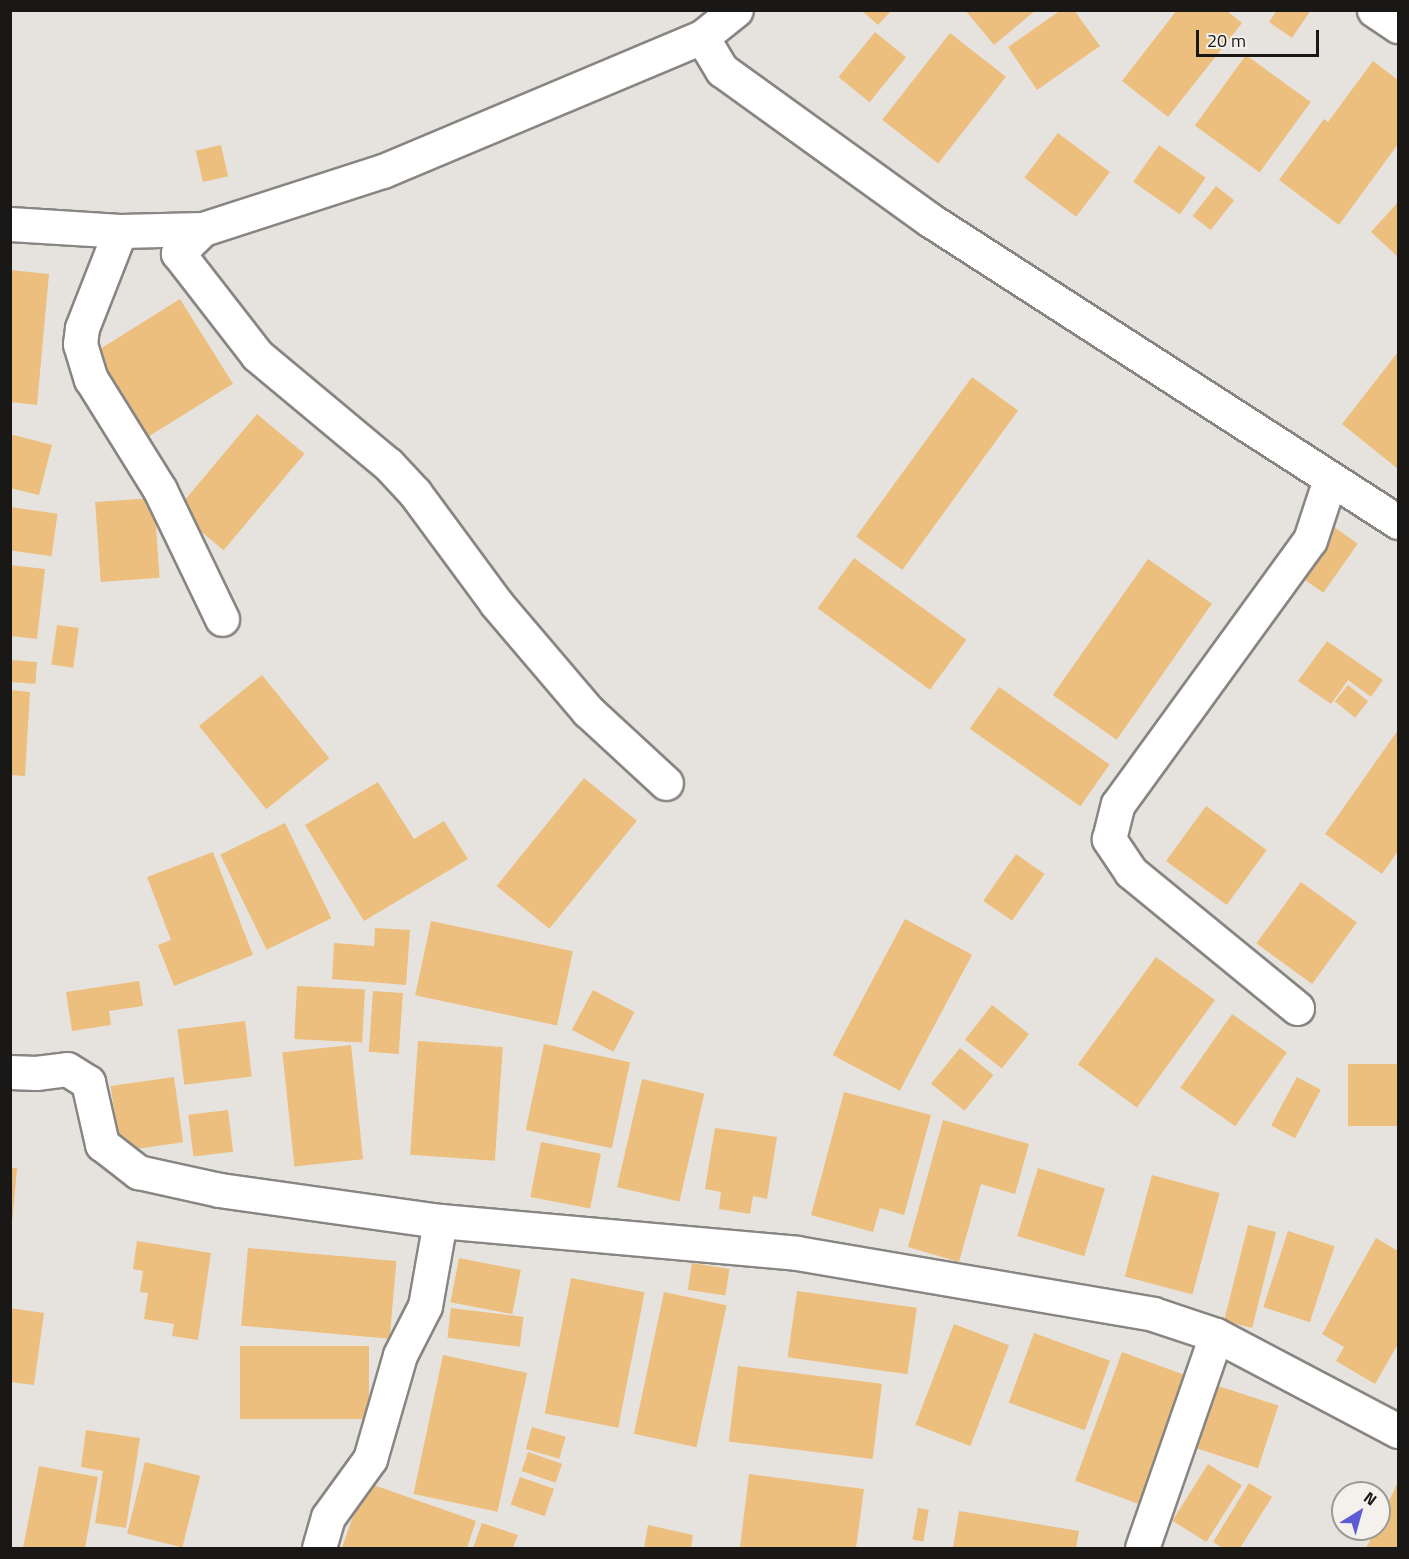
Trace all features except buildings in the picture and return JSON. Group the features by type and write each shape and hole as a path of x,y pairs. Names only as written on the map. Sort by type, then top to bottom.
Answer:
{"street":[{"path":"10,224 120,231 203,229 383,171 702,37 736,10"},
{"path":"1374,10 1398,26"},
{"path":"702,37 722,70 930,220 1398,522"},
{"path":"203,229 178,253 256,354 395,471 415,493 496,603 588,711 666,783"},
{"path":"120,231 82,328 80,344 91,379 160,490 222,619"},
{"path":"1297,1008 1131,872 1109,839 1118,804 1310,540 1330,479"},
{"path":"10,1072 67,1069 88,1082 102,1144 138,1172 219,1190 440,1221 797,1253 1153,1314 1216,1335 1398,1431"},
{"path":"319,1548 328,1517 370,1459 400,1356 424,1306 440,1221"},
{"path":"1142,1548 1216,1335"}]}
